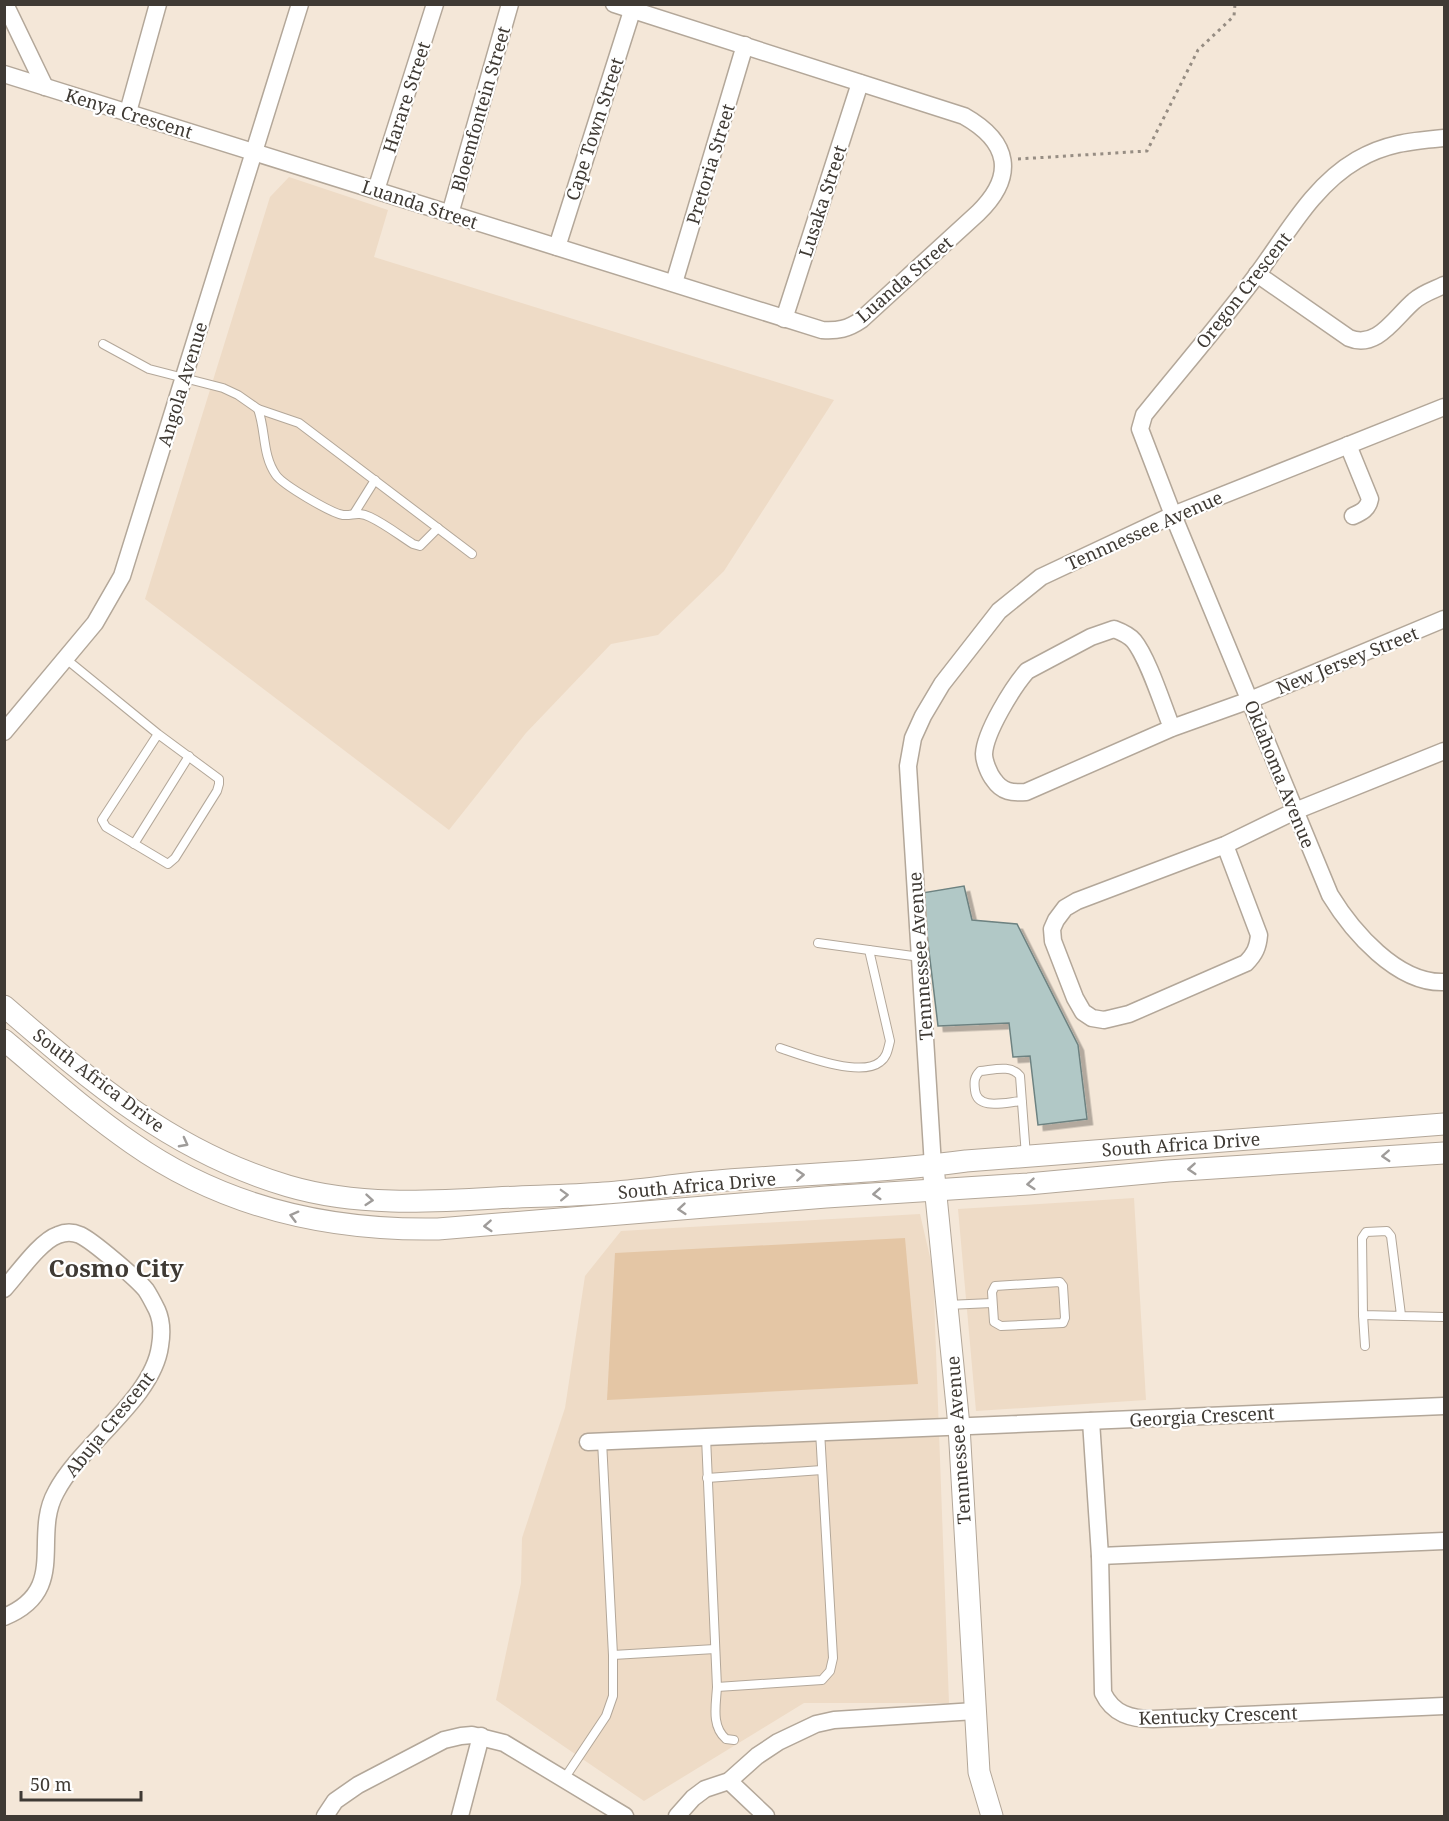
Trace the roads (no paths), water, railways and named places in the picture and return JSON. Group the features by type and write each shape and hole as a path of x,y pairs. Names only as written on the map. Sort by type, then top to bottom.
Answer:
{"street":[{"path":"5,4 45,87"},
{"path":"128,112 158,4"},
{"name":"Angola Avenue","path":"4,732 95,623 122,576 300,4"},
{"name":"Harare Street","path":"376,190 435,4"},
{"name":"Bloemfontein Street","path":"450,214 510,4"},
{"path":"614,4 860,83"},
{"name":"Cape Town Street","path":"556,247 632,10"},
{"name":"Pretoria Street","path":"674,283 745,45"},
{"name":"Kenya Crescent","path":"4,74 254,152"},
{"name":"Luanda Street","path":"254,152 784,319 822,330 837,331 861,320 992,199 998,191 1003,172 1003,160 990,134 964,116 860,83"},
{"name":"Lusaka Street","path":"784,319 860,83"},
{"name":"Oregon Crescent","path":"1173,515 1142,436 1140,429 1144,415 1257,274 1321,188 1357,160 1386,146 1444,138"},
{"path":"1257,274 1358,342 1369,341 1380,334 1420,296 1444,285"},
{"name":"Tennnessee Avenue","path":"992,1816 979,1772 959,1426 933,1166 908,766 913,738 942,684 999,610 1041,576 1173,515 1444,407"},
{"path":"1348,445 1370,499 1369,505 1363,512 1353,516"},
{"name":"Oklahoma Avenue","path":"1173,515 1330,895 1342,914 1371,948 1402,970 1422,980 1444,982"},
{"name":"New Jersey Street","path":"1172,728 1142,653 1125,633 1114,629 1091,637 1028,672 1019,680 999,711 984,754 991,776 1000,789 1014,793 1026,792 1172,728 1250,700 1444,619"},
{"path":"1225,845 1259,935 1258,946 1253,956 1246,963 1129,1014 1104,1020 1092,1018 1083,1011 1075,998 1053,940 1052,929 1065,908 1077,901 1225,845 1295,811 1444,751"},
{"name":"South Africa Drive","path":"4,1006 112,1095 162,1130 190,1146 249,1173 289,1186 324,1194 390,1202 434,1202 606,1193 707,1182 1444,1124"},
{"name":"South Africa Drive","path":"4,1040 104,1123 159,1161 190,1178 272,1210 331,1223 376,1228 438,1230 826,1197 1028,1184 1192,1169 1444,1153"},
{"name":"Abuja Crescent","path":"4,1289 47,1241 58,1234 78,1234 96,1245 145,1289 158,1312 162,1334 159,1356 154,1368 130,1402 55,1493 48,1516 44,1576 33,1597 25,1606 4,1617"},
{"name":"Georgia Crescent","path":"595,1442 1444,1406"},
{"name":"Kentucky Crescent","path":"1091,1421 1100,1556 1103,1693 1112,1707 1124,1715 1153,1719 1444,1706"},
{"path":"1100,1556 1444,1541"},
{"path":"677,1816 684,1807 705,1790 729,1781 757,1756 778,1742 816,1724 834,1720 975,1711"},
{"path":"325,1816 334,1801 358,1785 444,1740 461,1736 481,1736 504,1743 625,1816"},
{"path":"460,1816 481,1736"},
{"path":"729,1781 766,1816"}],"lane":[{"path":"103,344 149,369 223,388 258,409 299,423 472,554"},
{"path":"258,409 268,459 277,477 298,492 344,515 355,512 370,517 420,546 438,528"},
{"path":"355,512 375,480"},
{"path":"66,659 158,734 215,775 219,784 217,791 170,863 163,862 102,823 102,817 158,734"},
{"path":"134,844 189,756"},
{"path":"818,942 920,957"},
{"path":"780,1048 832,1065 870,1066 879,1063 887,1053 890,1041 869,950"},
{"path":"1022,1101 980,1102 975,1097 975,1076 980,1071 1009,1069 1016,1071 1020,1076 1022,1101 1026,1156"},
{"path":"1365,1346 1363,1315 1364,1234 1366,1232 1387,1231 1390,1236 1401,1315"},
{"path":"1060,1282 1063,1286 1065,1319 1061,1324 1001,1326 994,1321 992,1303 992,1289 998,1285 1060,1282"},
{"path":"946,1305 992,1303"},
{"path":"1363,1315 1444,1317"},
{"path":"717,1687 822,1680 830,1671 833,1658 820,1431"},
{"path":"705,1436 717,1687 716,1725 719,1733 726,1739 734,1740"},
{"path":"564,1779 611,1707 613,1696 613,1655 595,1442"},
{"path":"707,1478 822,1470"},
{"path":"613,1655 715,1649"}],"district":[{"name":"Cosmo City","path":"116,1267"}]}
